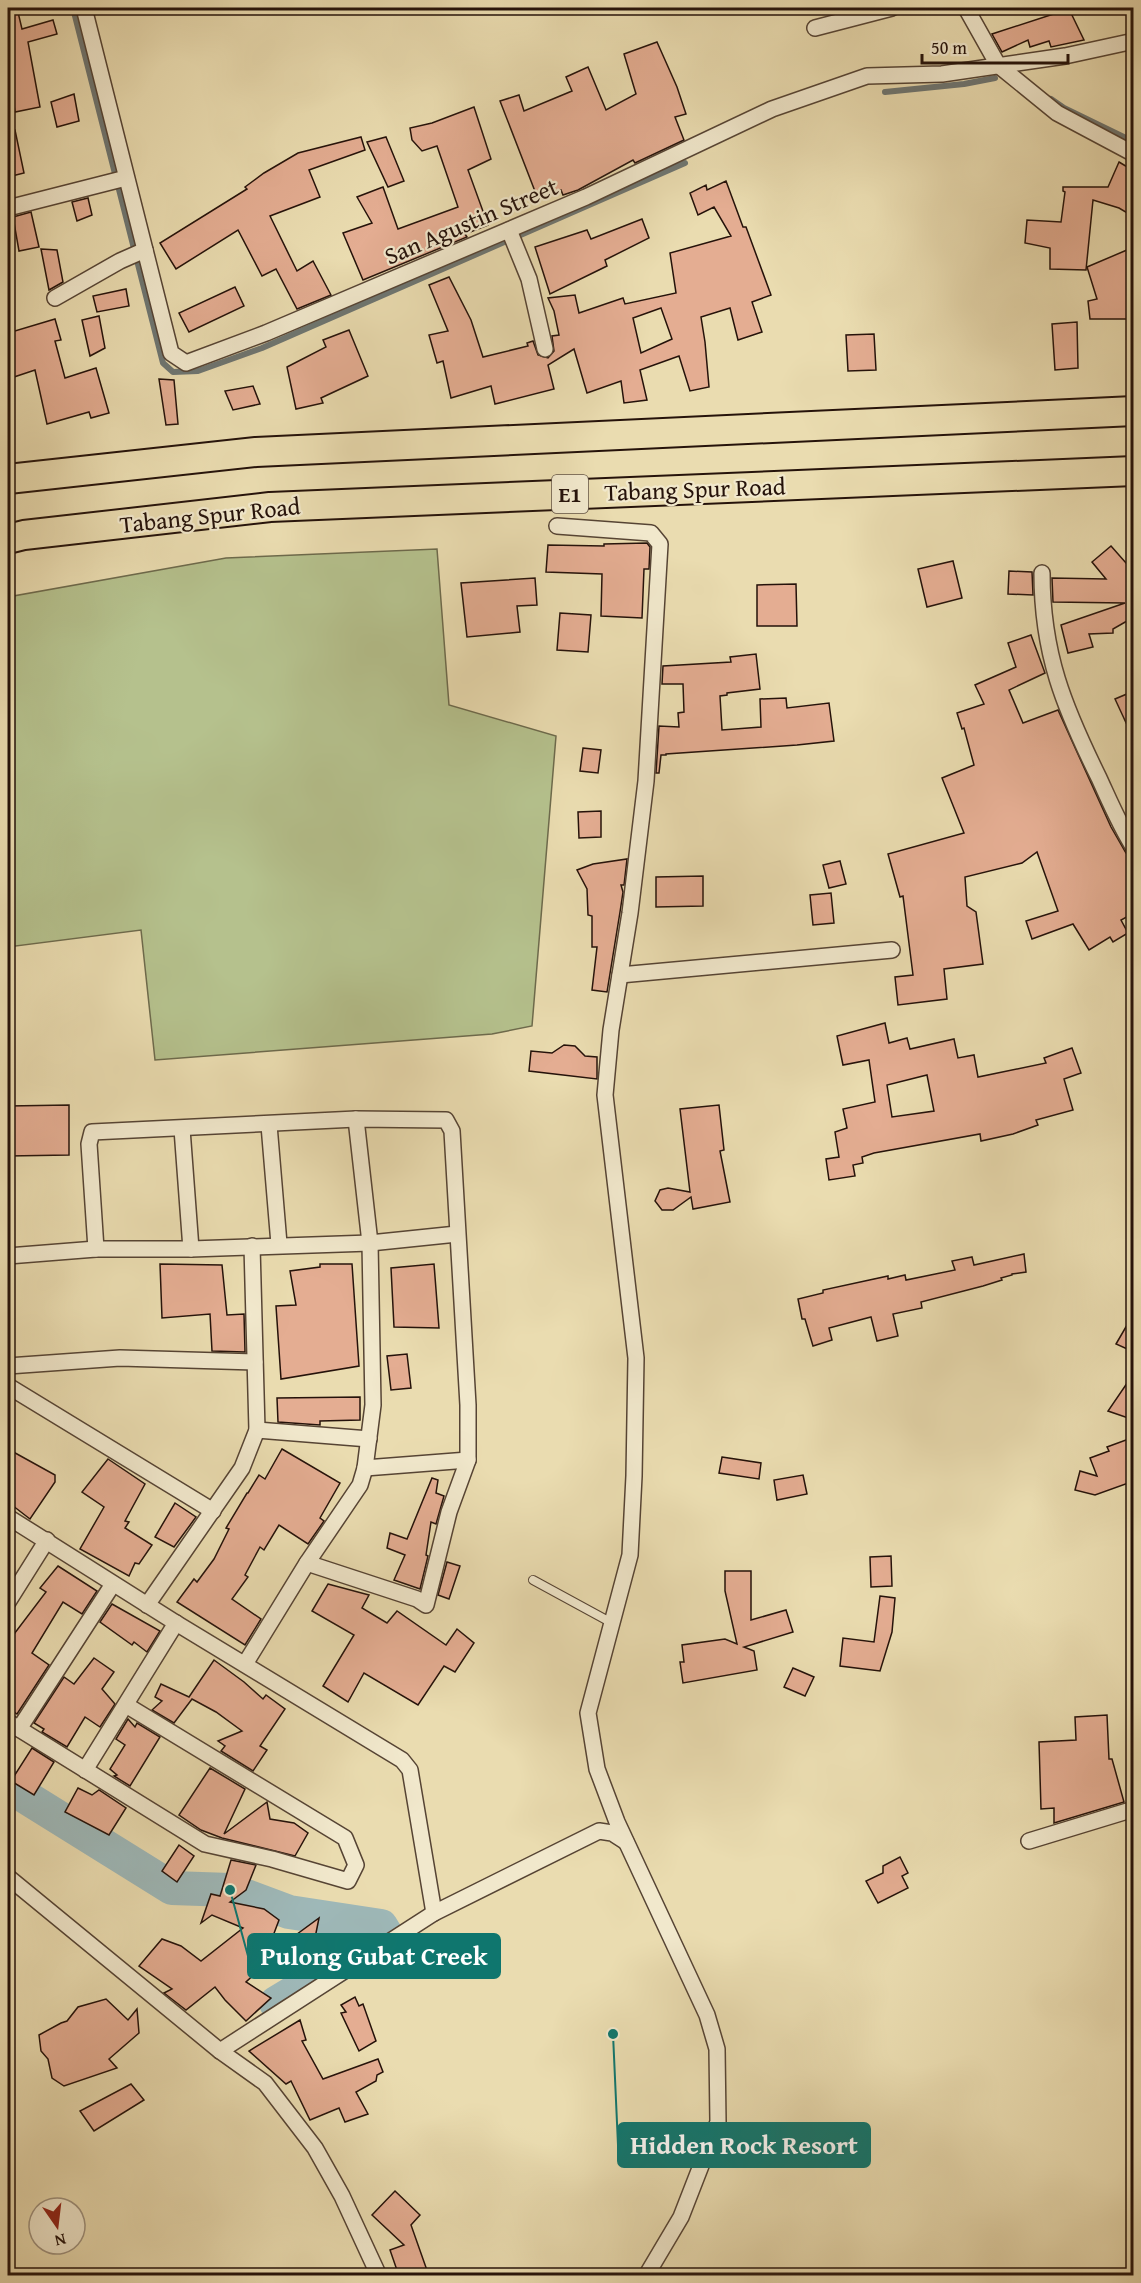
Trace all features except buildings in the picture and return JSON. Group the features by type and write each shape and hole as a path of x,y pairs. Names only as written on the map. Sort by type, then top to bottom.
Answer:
{"highway":[{"path":"8,479 256,452 1134,411"},
{"name":"Tabang Spur Road","path":"8,540 24,536 270,507 1134,471"}],"street":[{"name":"San Agustin Street","path":"84,8 171,353 186,363 266,333 508,230 699,145 772,109 867,76 942,74 1065,56 1134,41"},
{"path":"815,28 892,8"},
{"path":"966,8 998,65 1057,113 1134,154"},
{"path":"8,208 126,178"},
{"path":"508,230 529,279 545,349"},
{"path":"55,298 120,261 145,250"},
{"path":"556,526 651,533 660,544 646,781 630,913 611,1030 605,1095 636,1358 630,1555 588,1713 597,1770 626,1842 707,2015 717,2049 718,2122 681,2217 646,2276"},
{"path":"1042,573 1045,636 1055,676 1074,728 1102,789 1134,848"},
{"path":"620,975 892,950"},
{"path":"245,1664 307,1563 360,1485 365,1468 373,1405 370,1243 356,1119"},
{"path":"96,1249 89,1144 92,1132 356,1119 446,1120 452,1131 468,1405 468,1460 449,1512 426,1605 417,1599 307,1563"},
{"path":"269,1125 279,1244"},
{"path":"182,1129 191,1249"},
{"path":"8,1256 96,1249 191,1249 279,1244 370,1243 457,1234"},
{"path":"147,1605 242,1468 257,1430 252,1246"},
{"path":"8,1366 120,1358 255,1362"},
{"path":"8,1386 213,1511"},
{"path":"257,1430 369,1439"},
{"path":"365,1468 468,1460"},
{"path":"8,1517 176,1623 402,1760 410,1770 434,1913"},
{"path":"8,1602 47,1540"},
{"path":"113,1584 13,1726 206,1844 272,1859 348,1881 356,1865 345,1838 126,1705"},
{"path":"85,1770 176,1623"},
{"path":"1029,1841 1134,1809"},
{"path":"220,2051 434,1913 599,1831 612,1833 626,1842"},
{"path":"8,1877 220,2051 265,2083 315,2148 342,2196 379,2276"}],"lane":[{"path":"533,1580 612,1623"}],"green space":[{"path":"437,549 449,705 556,736 532,1026 492,1034 155,1060 141,930 8,947 8,597 226,558"}],"waterway":[{"path":"73,8 163,363 173,372 198,371 262,348 685,163"},
{"path":"885,92 964,84 995,78"},
{"path":"1051,99 1064,108 1134,142"},
{"path":"8,1786 172,1888 230,1890 289,1912 381,1926 387,1936 276,2003"}],"place":[{"name":"Pulong Gubat Creek","path":"230,1890"},
{"name":"Hidden Rock Resort","path":"613,2034"}]}
